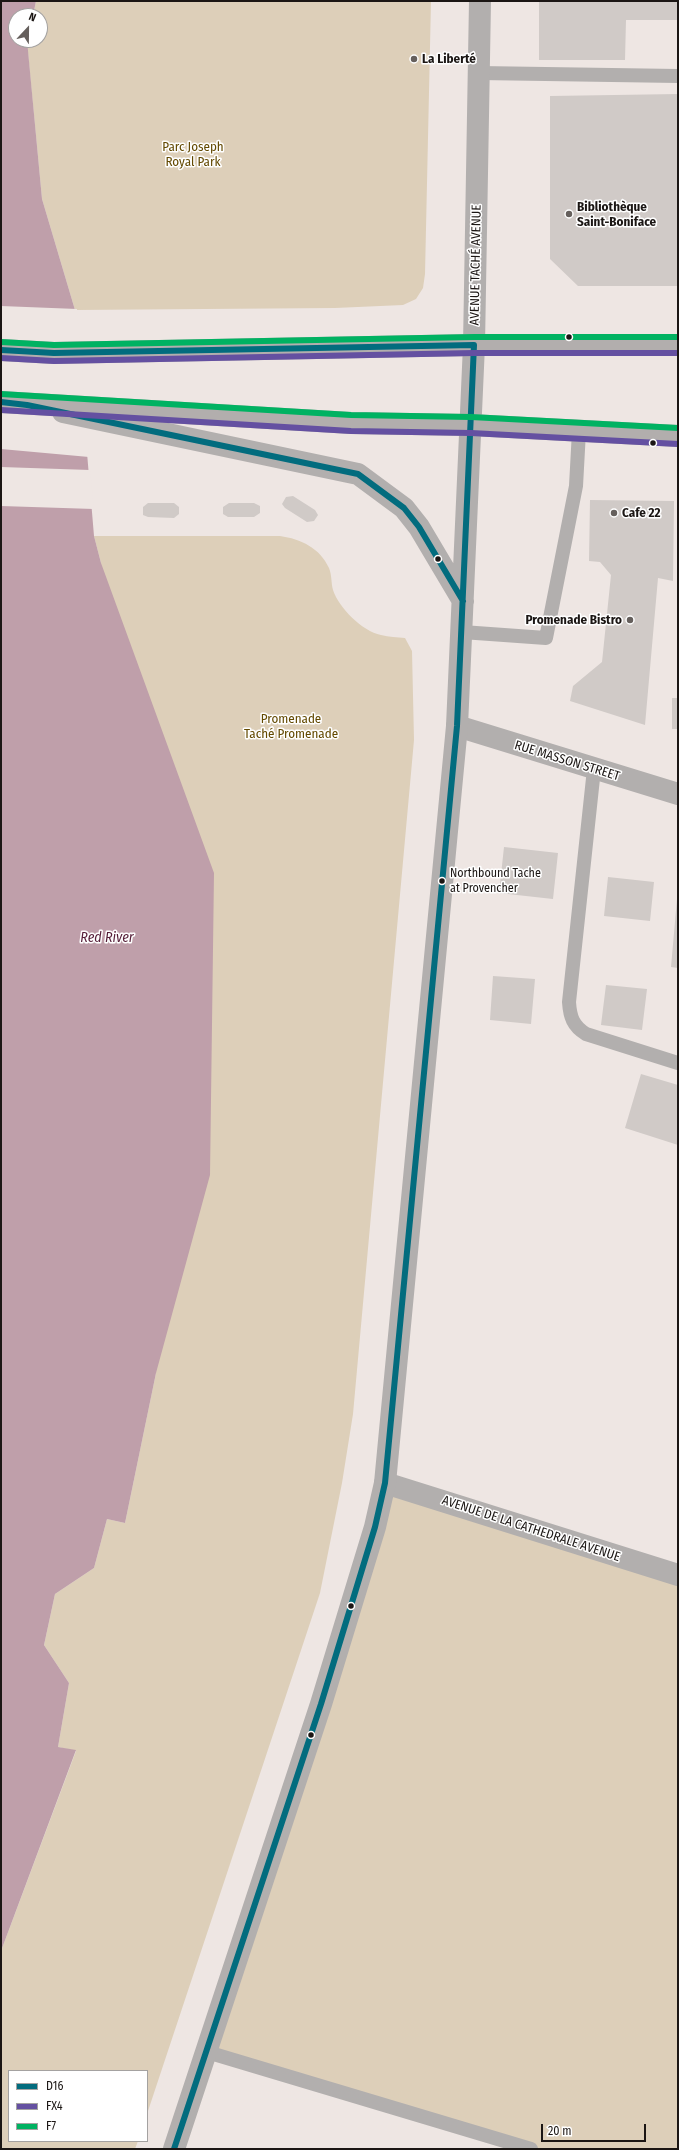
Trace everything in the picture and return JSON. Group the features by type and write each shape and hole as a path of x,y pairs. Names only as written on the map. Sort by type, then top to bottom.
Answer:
{"main road":[{"path":"1,350 54,353 340,346 678,345"},
{"path":"1,402 27,405 351,423 471,425 678,436"}],"street":[{"name":"AVENUE TACHÉ AVENUE","path":"174,2149 321,1704 375,1528 385,1483 457,726 474,345 480,1"},
{"path":"27,405 358,474 404,508 419,527 463,601"},
{"name":"RUE MASSON STREET","path":"457,726 678,794"},
{"name":"AVENUE DE LA CATHEDRALE AVENUE","path":"385,1483 678,1575"}],"lane":[{"path":"479,73 678,76"},
{"path":"462,632 546,638 576,486 579,431"},
{"path":"594,769 569,1002 569,1015 576,1028 586,1034 678,1063"},
{"path":"206,2052 531,2149"}],"green space":[{"name":"Parc Joseph Royal Park","path":"36,1 431,1 425,274 423,288 416,299 403,305 335,308 75,310 42,199 28,48 48,48 48,8 35,8"},
{"name":"Promenade Taché Promenade","path":"94,536 280,536 302,542 315,550 325,561 330,571 332,587 336,597 352,618 366,629 374,633 384,636 405,638 412,651 414,740 353,1414 342,1483 320,1593 148,2111 148,2070 8,2070 8,2142 138,2142 135,2149 1,2149 1,1951 76,1751 58,1747 69,1683 44,1645 55,1594 94,1568 107,1519 125,1523 156,1373 101,563"},
{"path":"385,1483 678,1575 678,2149 533,2149 207,2052"}],"water":[{"name":"Red River","path":"1,1 36,1 35,8 8,8 8,48 28,48 42,199 75,310 94,536 101,563 214,873 210,1175 156,1373 125,1523 107,1519 94,1568 55,1594 44,1645 69,1683 58,1747 76,1750 1,1951"}],"pier":[{"path":"1,306 77,309 89,457 1,449"},
{"path":"1,467 90,470 94,509 1,506"}],"building":[{"path":"539,1 678,1 678,20 626,20 625,60 539,60"},
{"path":"678,94 678,286 578,286 550,259 550,96"},
{"path":"293,496 315,510 318,515 314,521 307,522 285,508 282,504 286,497"},
{"path":"590,500 674,501 673,581 658,578 645,725 570,701 573,686 602,662 611,575 600,562 589,561"},
{"path":"148,503 174,503 179,507 179,514 174,518 148,517 143,515 143,507"},
{"path":"229,503 254,503 260,506 260,513 254,517 228,517 223,514 223,507"},
{"path":"672,698 678,698 678,729 672,729"},
{"path":"504,847 558,853 553,899 499,893"},
{"path":"608,877 654,882 650,921 604,916"},
{"path":"678,899 678,968 671,967"},
{"path":"493,976 535,979 531,1024 490,1020"},
{"path":"606,985 647,989 642,1030 601,1025"},
{"path":"641,1074 678,1085 678,1145 625,1128"}],"transit line":[{"name":"F7","path":"1,342 54,345 474,337 678,337"},
{"name":"D16","path":"1,350 54,353 474,345 457,726 385,1483 375,1527 321,1704 174,2149"},
{"name":"FX4","path":"1,358 54,361 474,353 678,353"},
{"name":"F7","path":"1,394 351,415 471,417 678,428"},
{"name":"D16","path":"1,402 27,405 358,474 404,508 419,527 463,601"},
{"name":"FX4","path":"1,410 351,431 471,433 678,444"}],"place":[{"name":"La Liberté","path":"414,59"},
{"name":"Bibliothèque Saint-Boniface","path":"569,214"},
{"name":"Cafe 22","path":"614,513"},
{"name":"Promenade Bistro","path":"630,620"},
{"name":"Northbound Tache at Provencher","path":"442,881"}]}
